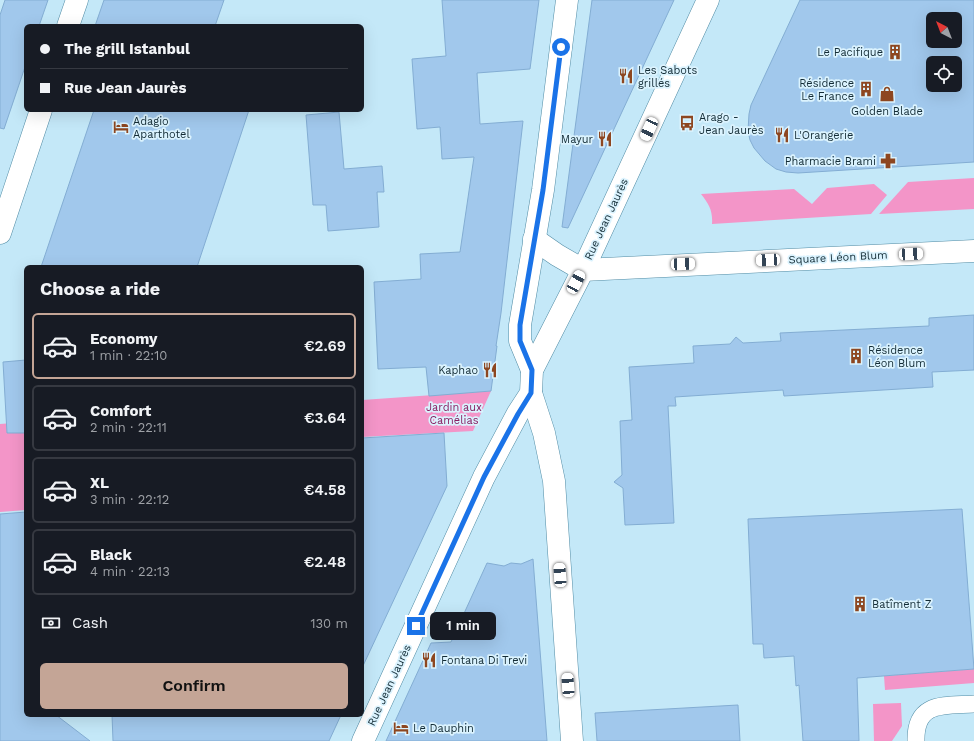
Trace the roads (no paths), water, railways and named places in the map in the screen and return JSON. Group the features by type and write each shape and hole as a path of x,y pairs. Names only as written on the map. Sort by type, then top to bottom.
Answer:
{"street":[{"path":"69,24 77,0"},
{"path":"532,370 520,341 520,325 543,190 567,0"},
{"name":"Rue Jean Jaurès","path":"363,741 484,477 531,393 532,370 583,270 708,0"},
{"path":"0,233 40,112"},
{"path":"534,239 557,255 583,270"},
{"name":"Square Léon Blum","path":"583,270 974,251"},
{"path":"531,393 544,434 554,481 572,741"}],"lane":[{"path":"916,741 916,729 918,722 924,713 932,708 943,706 974,704"}],"place":[{"name":"Le Pacifique","path":"895,52"},
{"name":"Les Sabots grillés","path":"626,76"},
{"name":"Résidence Le France","path":"866,89"},
{"name":"Golden Blade","path":"887,94"},
{"name":"Arago - Jean Jaurès","path":"687,123"},
{"name":"Adagio Aparthotel","path":"121,127"},
{"name":"L'Orangerie","path":"782,135"},
{"name":"Mayur","path":"605,139"},
{"name":"Pharmacie Brami","path":"888,161"},
{"name":"Résidence Léon Blum","path":"856,356"},
{"name":"Kaphao","path":"490,370"},
{"name":"Batîment Z","path":"860,604"},
{"name":"Fontana Di Trevi","path":"429,660"},
{"name":"Le Dauphin","path":"401,728"}],"park label":[{"name":"Jardin aux Camélias","path":"454,413"}]}
